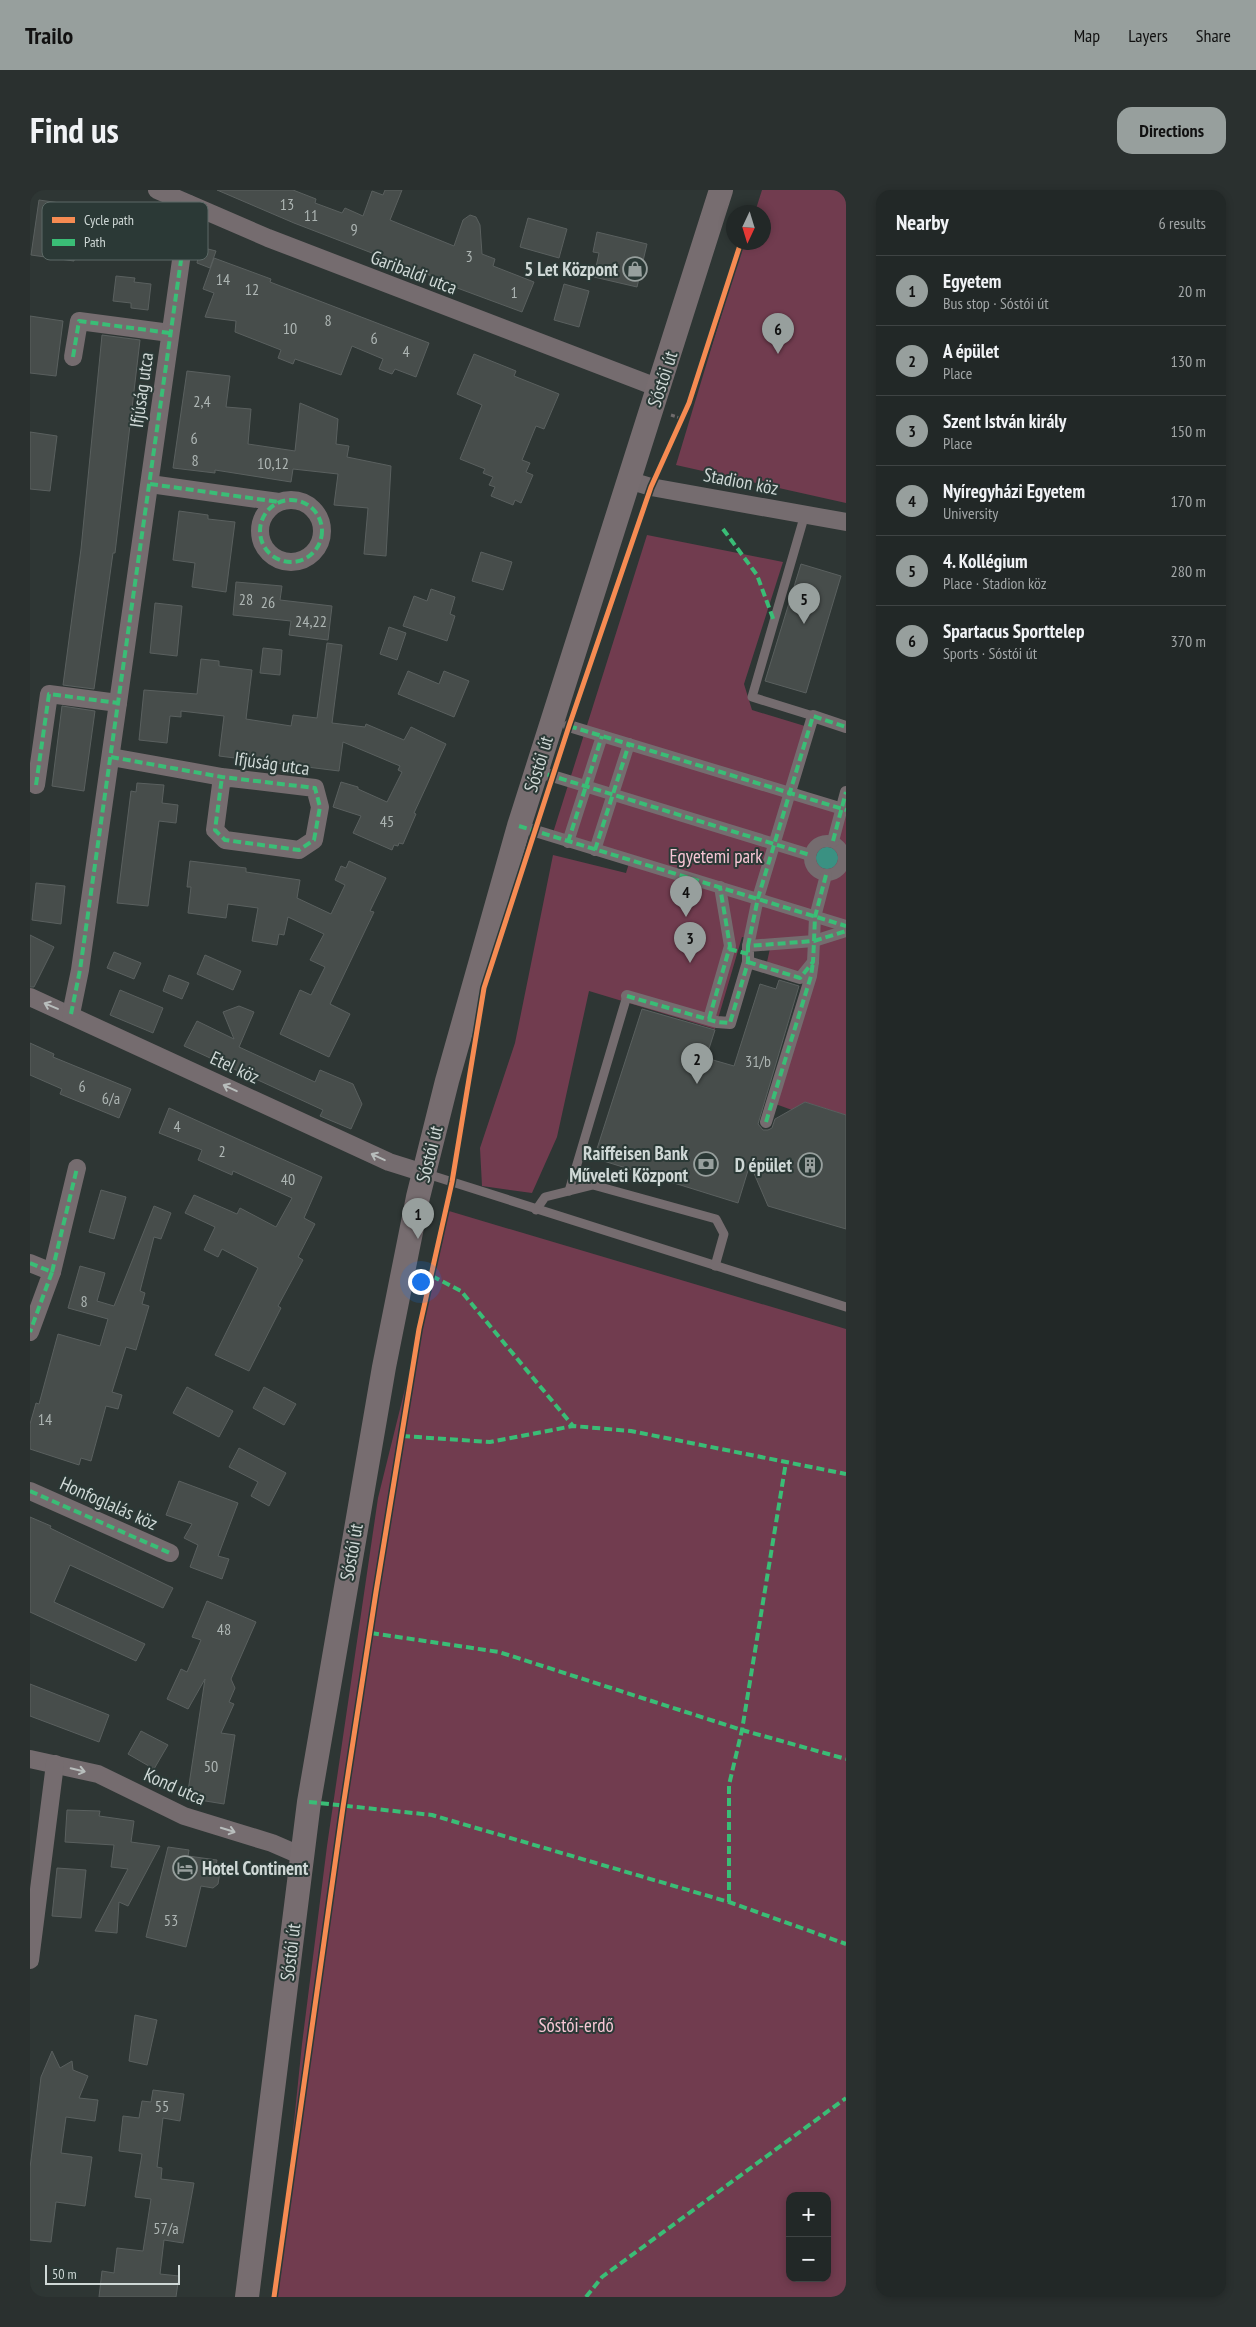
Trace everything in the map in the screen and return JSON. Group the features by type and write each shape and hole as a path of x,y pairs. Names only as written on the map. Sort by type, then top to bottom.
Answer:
{"main road":[{"name":"Sóstói út","path":"247,2297 302,1856 355,1526 384,1367 424,1173 447,1081 519,826 721,190"}],"street":[{"name":"Garibaldi utca","path":"157,190 184,202"},
{"name":"Garibaldi utca","path":"208,212 268,238 659,388"},
{"name":"Ifjúság utca","path":"71,1014 80,970 181,260"},
{"name":"Ifjúság utca","path":"73,357 79,321 170,333"},
{"name":"Stadion köz","path":"628,480 651,487 846,522"},
{"path":"150,484 279,502"},
{"path":"36,785 49,694 118,703"},
{"path":"627,996 730,1023 748,954 758,898 813,716 846,727"},
{"path":"569,726 844,810"},
{"path":"568,842 602,736"},
{"path":"595,850 630,744"},
{"name":"Ifjúság utca","path":"111,757 222,777 315,788 320,807 314,840 299,850 225,840 215,830 222,777"},
{"path":"536,771 810,855"},
{"path":"833,841 844,810 846,792"},
{"path":"519,826 846,926"},
{"path":"833,841 842,848 844,864 836,873 826,875 816,871 812,866 810,855 816,844 833,841"},
{"path":"766,1122 811,976 815,917 826,875"},
{"path":"709,1019 729,949 720,887"},
{"path":"748,954 814,941 846,930"},
{"path":"729,949 748,954 800,978 813,962"},
{"name":"Etel köz","path":"30,997 71,1014 389,1162 424,1173"},
{"path":"30,1332 52,1272 77,1168"},
{"path":"30,1263 52,1272"},
{"name":"Honfoglalás köz","path":"30,1491 170,1553"},
{"name":"Kond utca","path":"30,1759 98,1774 184,1816 272,1843 302,1856"},
{"path":"30,1960 55,1764"}],"lane":[{"path":"805,514 752,697 813,716"},
{"path":"569,1191 627,996"},
{"path":"424,1173 846,1307"},
{"path":"536,1210 544,1197 593,1185 716,1219 724,1234 715,1266"}],"path":[{"path":"679,426 686,411"}],"green space":[{"path":"762,190 846,190 846,503 676,465 741,250 771,250 771,205 757,205"},
{"name":"Egyetemi park","path":"647,535 783,562 744,684 752,710 808,727 790,790 846,813 846,1115 805,1102 792,1110 770,1102 805,985 767,962 771,944 742,937 715,1029 589,991 557,1137 532,1193 482,1186 480,1148 515,1043 553,855 626,873 630,860 552,836"},
{"name":"Sóstói-erdő","path":"449,1211 846,1329 846,2297 276,2297 302,2044 327,1846 378,1498"}],"shaded area":[{"path":"827,847 835,850 838,858 835,866 827,869 819,866 816,858 819,850"}],"building":[{"path":"217,190 293,190 316,199 315,203 342,213 345,208 363,216 372,191 383,195 385,190 402,190 390,220 454,246 463,220 470,215 476,217 480,225 482,254 495,259 493,266 534,282 522,312 441,282 442,280 294,223"},
{"path":"39,200 53,202 42,202 42,257 31,255"},
{"path":"528,218 567,229 559,258 520,247"},
{"path":"597,232 647,244 637,287 594,277 599,253 593,252"},
{"path":"208,249 216,251 210,268 197,263 198,260 208,260"},
{"path":"214,258 271,279 270,282 429,343 416,377 395,369 392,374 379,369 383,359 352,346 341,375 295,359 293,364 278,358 281,350 235,332 236,321 205,317 214,293 203,289"},
{"path":"116,276 135,278 134,282 151,284 148,310 131,308 131,303 113,301"},
{"path":"564,284 589,291 579,327 554,320"},
{"path":"30,316 63,321 56,376 30,373"},
{"path":"102,335 140,340 115,553 113,553 94,689 63,685 81,549"},
{"path":"474,354 516,371 514,376 559,394 544,429 536,426 522,460 530,463 526,472 533,475 521,503 515,500 513,505 491,496 495,487 489,485 493,477 483,473 485,469 460,459 482,405 457,394"},
{"path":"187,371 230,376 226,407 251,409 248,444 295,451 300,403 338,419 336,444 349,446 347,457 391,466 386,556 364,554 368,508 334,505 338,474 293,469 291,482 215,470 215,473 173,468"},
{"path":"30,432 57,436 50,491 30,489"},
{"path":"179,511 208,515 208,519 235,522 226,592 192,587 195,563 173,560"},
{"path":"481,552 512,562 503,590 472,581"},
{"path":"801,564 841,576 806,693 765,681"},
{"path":"236,582 282,586 280,600 332,606 328,640 289,635 291,621 233,615"},
{"path":"431,589 455,597 450,614 455,616 447,641 403,626 414,596 427,601"},
{"path":"155,603 182,606 177,656 150,653"},
{"path":"389,627 406,633 397,660 380,654"},
{"path":"327,643 342,645 332,723 365,727 366,724 404,740 411,727 446,744 414,813 416,814 403,844 394,845 392,850 353,833 361,816 333,807 341,782 358,787 358,789 387,802 402,772 398,770 400,766 343,742 339,771 219,756 224,716 181,711 181,717 170,716 167,743 139,740 144,690 197,694 201,659 219,661 219,666 252,670 246,719 291,726 293,715 317,718"},
{"path":"263,648 282,650 280,675 260,673"},
{"path":"408,671 439,684 444,671 469,681 454,717 398,694"},
{"path":"62,706 95,711 84,791 52,786"},
{"path":"137,783 164,785 162,803 178,805 176,823 159,821 148,906 117,903 131,791 136,792"},
{"path":"190,861 246,868 246,872 300,880 297,898 331,914 345,885 335,880 341,866 346,868 349,861 386,878 370,911 374,912 330,1004 350,1014 329,1057 280,1034 300,990 311,995 325,967 310,960 324,934 288,917 284,935 279,934 277,945 252,941 258,908 228,904 226,918 188,913 191,887 187,887"},
{"path":"36,883 65,886 61,924 32,920"},
{"path":"30,935 54,947 34,987 30,987"},
{"path":"114,952 141,963 134,979 107,968"},
{"path":"205,955 241,971 233,990 197,974"},
{"path":"169,975 189,983 182,999 163,991"},
{"path":"779,980 799,986 758,1124 763,1130 768,1130 772,1128 775,1119 805,1102 846,1115 846,1229 768,1206 750,1164 738,1203 594,1158 642,1009 715,1030 706,1058 734,1066 760,984 776,989"},
{"path":"120,990 163,1008 153,1033 110,1015"},
{"path":"239,1006 254,1012 239,1047 315,1082 320,1070 353,1084 362,1104 351,1129 320,1116 323,1110 184,1046 197,1021 234,1039 223,1012"},
{"path":"30,1043 54,1054 53,1057 131,1089 119,1118 60,1094 62,1089 30,1075"},
{"path":"169,1108 322,1177 304,1218 315,1224 298,1257 303,1260 278,1306 281,1308 249,1371 215,1355 258,1268 222,1249 218,1257 204,1250 215,1227 185,1213 194,1195 237,1214 240,1208 276,1227 292,1198 233,1171 232,1175 198,1160 202,1150 159,1133"},
{"path":"101,1190 126,1197 114,1239 89,1232"},
{"path":"154,1206 171,1213 161,1239 154,1237 140,1291 145,1293 142,1304 149,1306 136,1350 126,1347 112,1392 122,1395 118,1409 106,1406 91,1461 81,1458 79,1465 30,1449 30,1424 36,1403 39,1404 58,1334 100,1346 108,1319 68,1308 80,1266 105,1273 97,1301 114,1306"},
{"path":"187,1387 233,1411 219,1437 173,1413"},
{"path":"264,1387 296,1404 284,1425 253,1408"},
{"path":"239,1448 286,1473 269,1506 251,1496 258,1482 229,1467"},
{"path":"179,1481 238,1503 218,1556 229,1559 222,1579 190,1567 198,1545 184,1538 192,1524 166,1515"},
{"path":"30,1517 173,1588 163,1608 70,1565 54,1602 145,1644 136,1661 30,1612"},
{"path":"207,1601 256,1622 231,1679 235,1688 229,1702 234,1704 221,1733 235,1735 224,1804 187,1798 205,1679 188,1709 167,1699 181,1669 187,1672 201,1640 192,1637"},
{"path":"30,1684 109,1715 99,1742 30,1716"},
{"path":"141,1731 168,1745 154,1769 128,1754"},
{"path":"67,1810 100,1811 99,1816 134,1821 131,1842 160,1846 128,1906 119,1902 117,1933 95,1931 128,1869 111,1867 114,1845 65,1842"},
{"path":"168,1847 189,1850 188,1856 217,1860 216,1866 220,1872 218,1884 213,1888 201,1886 186,1947 146,1937"},
{"path":"57,1868 86,1870 81,1918 52,1916"},
{"path":"135,2015 157,2020 147,2065 129,2061"},
{"path":"52,2051 60,2068 72,2061 73,2070 88,2076 79,2098 98,2100 95,2121 66,2117 61,2153 92,2157 85,2206 56,2202 51,2242 30,2240 30,2168 41,2077"},
{"path":"153,2090 184,2094 180,2121 163,2118 157,2167 162,2168 161,2179 194,2183 183,2243 164,2240 160,2274 179,2276 176,2297 99,2297 102,2271 114,2273 117,2248 143,2251 151,2199 135,2197 142,2154 119,2151 123,2116 139,2118 142,2101 151,2102"}],"marked path":[{"path":"71,1014 80,970 181,260"},
{"path":"73,357 79,321 170,333"},
{"path":"150,484 279,502"},
{"path":"285,500 297,500 313,509 320,519 322,531 320,543 313,553 297,562 285,562 274,557 265,548 260,537 260,525 265,514 274,505 285,500"},
{"path":"723,529 757,575 774,621"},
{"path":"36,785 49,694 118,703"},
{"path":"748,946 758,898 813,716 846,727"},
{"path":"569,726 846,810"},
{"path":"568,842 602,736"},
{"path":"595,850 629,744"},
{"path":"111,757 222,777 315,788 320,807 314,840 299,850 225,840 215,830 222,777"},
{"path":"536,771 810,855"},
{"path":"833,841 846,792"},
{"path":"519,826 846,926"},
{"path":"627,996 717,1022 730,1023 748,962 748,946 814,941 815,917 826,875"},
{"path":"709,1019 730,946 720,887"},
{"path":"748,962 800,978 813,962 814,941 846,931"},
{"path":"729,949 748,954"},
{"path":"766,1122 811,976 813,962"},
{"path":"52,1272 77,1168"},
{"path":"30,1263 52,1272 30,1332"},
{"path":"432,1276 461,1291 573,1426"},
{"path":"402,1436 490,1442 573,1426 631,1431 846,1474"},
{"path":"729,1902 729,1785 742,1730 786,1462"},
{"path":"30,1491 170,1553"},
{"path":"371,1633 499,1652 742,1730 846,1759"},
{"path":"309,1802 432,1815 729,1902 846,1944"},
{"path":"586,2297 602,2277 846,2098"}],"cycle path":[{"path":"274,2297 343,1807 376,1592 419,1329 452,1182 484,988 569,726 651,487 689,403 738,250"}],"place":[{"name":"5 Let Központ","path":"635,269"},
{"name":"Spartacus Sporttelep","path":"778,354"},
{"name":"4. Kollégium","path":"804,624"},
{"name":"Nyíregyházi Egyetem","path":"686,917"},
{"name":"Szent István király","path":"690,963"},
{"name":"A épület","path":"697,1084"},
{"name":"Raiffeisen Bank Műveleti Központ","path":"706,1164"},
{"name":"D épület","path":"810,1165"},
{"name":"Egyetem","path":"418,1239"},
{"name":"Hotel Continent","path":"185,1868"}]}
